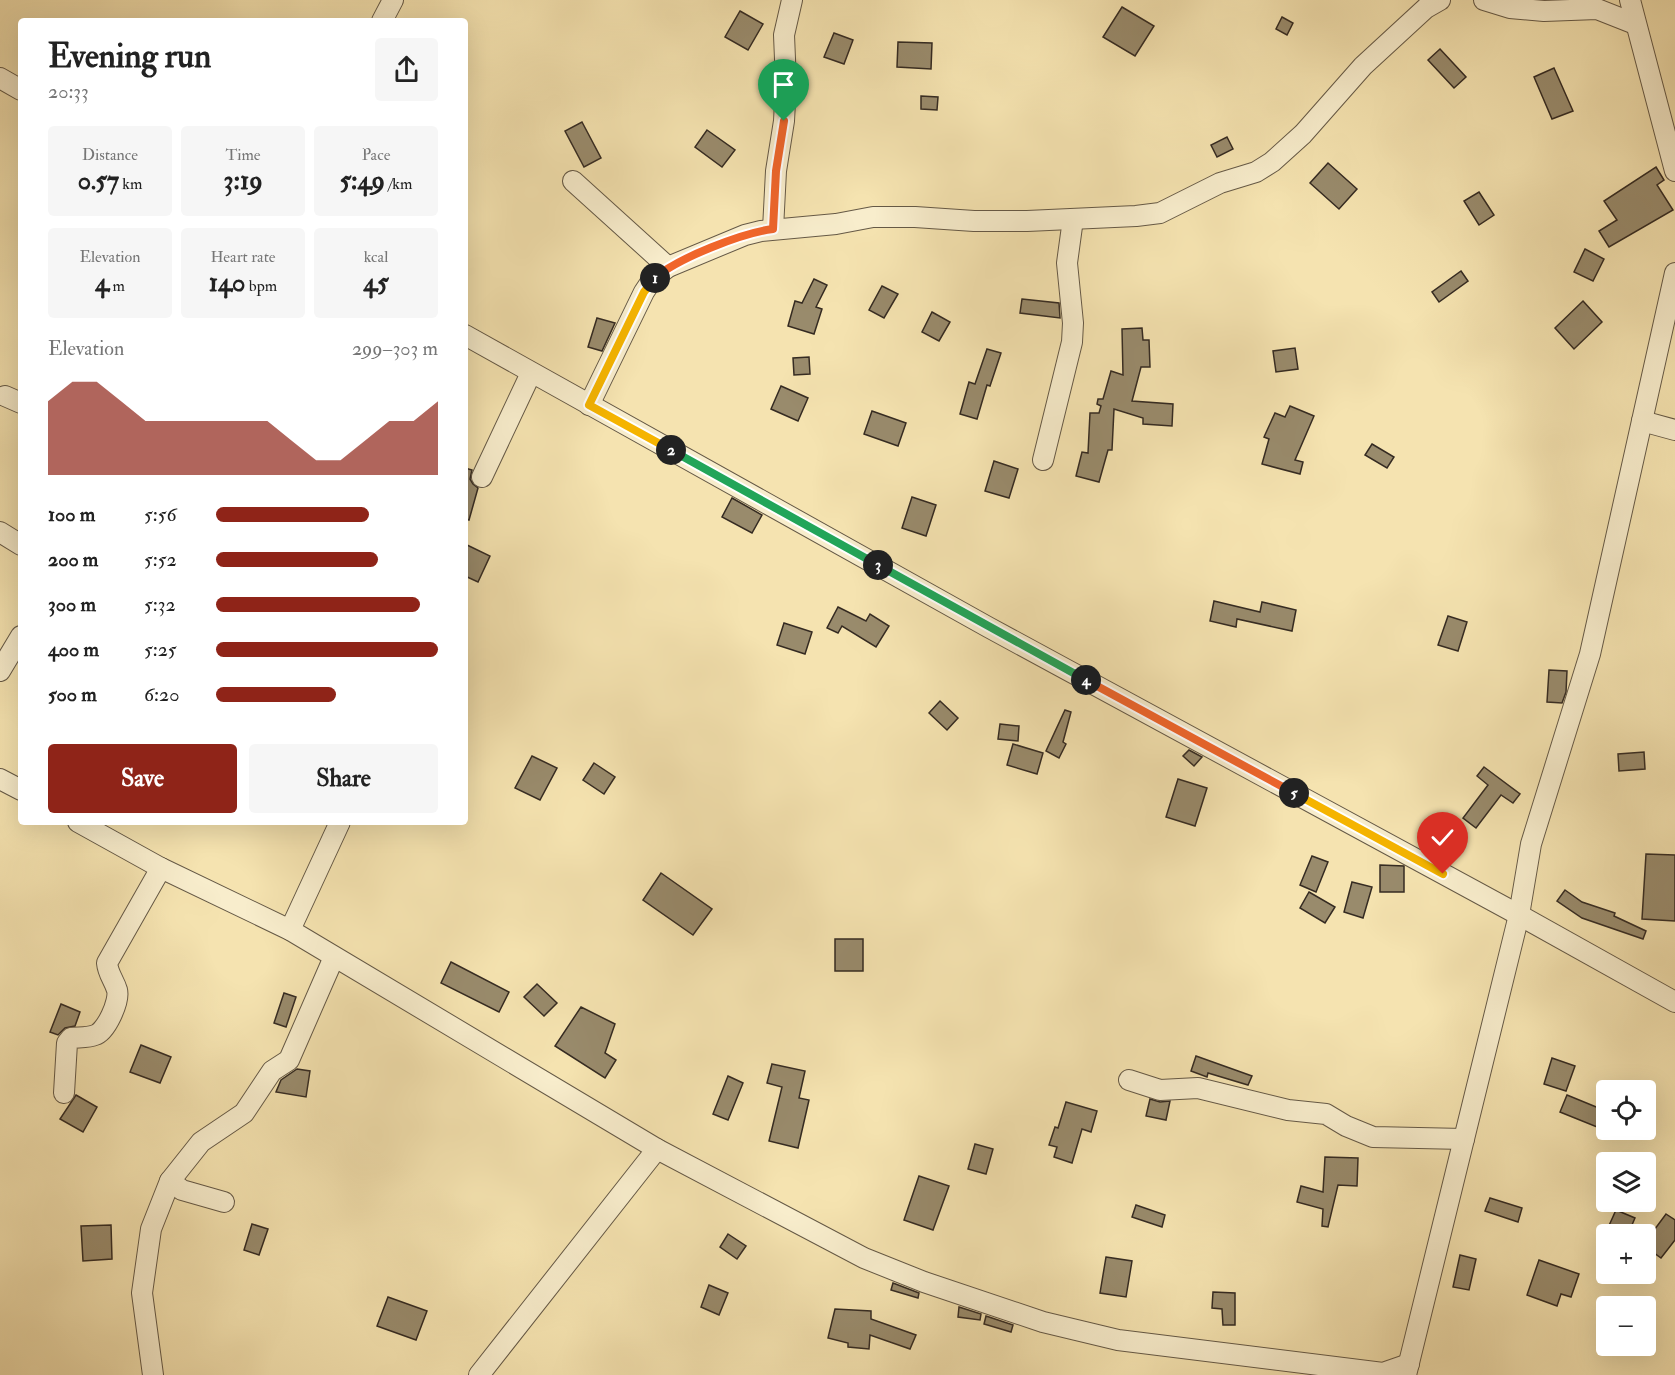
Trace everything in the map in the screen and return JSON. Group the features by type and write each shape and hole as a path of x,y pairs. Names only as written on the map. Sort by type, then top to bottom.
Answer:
{"street":[{"path":"384,18 393,0"},
{"path":"773,229 776,171 784,121 786,83 784,36 792,0"},
{"path":"589,405 644,292 652,280 668,267 745,235 773,229 836,224 873,217 974,221 1073,219 1160,213 1220,183 1256,172 1272,162 1304,134 1363,66 1426,8 1440,0"},
{"path":"1484,0 1510,9 1544,11 1604,4 1635,24"},
{"path":"1630,0 1675,171"},
{"path":"573,181 668,267"},
{"path":"1043,460 1072,342 1073,323 1067,263 1073,219"},
{"path":"83,825 161,868 290,930 657,1149 864,1258 924,1282 1043,1322 1118,1340 1383,1374 1408,1370 1519,915 1531,844 1590,654 1675,273"},
{"path":"468,337 988,627 1675,1002"},
{"path":"482,477 531,373"},
{"path":"1642,421 1675,430"},
{"path":"0,532 18,543"},
{"path":"0,671 18,641"},
{"path":"0,779 18,788"},
{"path":"290,930 339,825"},
{"path":"64,1093 67,1043 71,1038 96,1035 104,1030 118,999 117,990 107,971 107,963 161,868"},
{"path":"153,1375 142,1293 150,1229 170,1181 201,1142 244,1113 272,1071 289,1060 333,957"},
{"path":"1129,1080 1160,1090 1207,1090 1288,1110 1326,1114 1346,1126 1373,1137 1464,1139"},
{"path":"479,1375 657,1149"},
{"path":"170,1181 182,1190 224,1202"}],"building":[{"path":"1122,7 1154,26 1135,56 1103,37"},
{"path":"740,11 763,24 748,50 725,37"},
{"path":"1282,17 1293,23 1287,35 1276,29"},
{"path":"834,33 853,40 844,64 824,57"},
{"path":"898,42 932,43 931,69 897,67"},
{"path":"1440,49 1466,77 1454,88 1428,60"},
{"path":"1554,68 1573,111 1552,119 1534,77"},
{"path":"921,96 938,97 937,110 921,109"},
{"path":"582,122 601,158 584,167 565,131"},
{"path":"707,130 735,150 722,167 695,147"},
{"path":"1227,137 1233,149 1217,157 1211,145"},
{"path":"1328,163 1357,189 1339,209 1310,183"},
{"path":"1656,167 1664,180 1657,185 1673,210 1609,247 1599,231 1617,220 1604,201"},
{"path":"1479,192 1494,215 1479,225 1464,201"},
{"path":"1585,249 1604,259 1593,281 1574,272"},
{"path":"1461,271 1468,281 1439,302 1432,292"},
{"path":"814,279 827,285 816,307 822,309 814,334 788,326 795,301 802,303"},
{"path":"882,286 898,294 884,318 869,310"},
{"path":"1022,299 1059,303 1060,318 1020,313"},
{"path":"1583,301 1602,322 1574,349 1555,328"},
{"path":"932,312 950,322 939,341 922,332"},
{"path":"597,318 615,323 602,351 588,347"},
{"path":"1142,328 1143,340 1149,340 1150,367 1141,367 1132,401 1173,404 1172,426 1143,424 1143,418 1114,409 1112,450 1108,450 1099,482 1076,476 1082,452 1088,453 1090,413 1099,413 1101,406 1097,404 1098,399 1103,399 1111,371 1123,375 1122,329"},
{"path":"1295,348 1298,369 1276,372 1273,351"},
{"path":"987,349 1001,353 990,386 987,385 977,419 960,414 969,382 975,384"},
{"path":"809,357 810,374 794,375 793,358"},
{"path":"781,386 808,398 798,421 771,409"},
{"path":"1290,406 1314,416 1295,460 1303,462 1300,474 1262,464 1269,439 1264,437 1275,413 1285,417"},
{"path":"872,411 906,423 898,446 864,434"},
{"path":"1372,444 1394,457 1387,468 1365,455"},
{"path":"994,461 1018,469 1009,498 985,491"},
{"path":"468,469 472,470 470,479 478,488 469,520"},
{"path":"912,497 936,505 926,536 902,528"},
{"path":"732,498 762,515 752,533 722,517"},
{"path":"468,545 490,556 478,582 468,577"},
{"path":"1214,601 1260,612 1262,602 1296,610 1292,631 1237,619 1236,627 1210,621"},
{"path":"838,607 866,621 870,614 889,626 876,647 842,626 838,633 827,628"},
{"path":"1448,616 1467,622 1458,651 1438,645"},
{"path":"784,623 812,632 805,654 777,645"},
{"path":"1549,670 1567,671 1566,692 1562,703 1547,702"},
{"path":"940,701 958,718 947,730 929,713"},
{"path":"1065,710 1071,712 1063,742 1066,744 1059,758 1046,751"},
{"path":"1000,724 1019,726 1018,741 998,739"},
{"path":"1013,744 1043,753 1037,774 1007,765"},
{"path":"1189,750 1202,757 1194,766 1183,756"},
{"path":"1644,752 1645,769 1619,771 1618,754"},
{"path":"532,756 557,768 540,800 515,788"},
{"path":"594,763 615,777 604,794 583,780"},
{"path":"1484,767 1520,794 1513,803 1501,795 1476,828 1463,818 1488,785 1477,776"},
{"path":"1178,779 1207,788 1195,826 1166,817"},
{"path":"1646,854 1675,855 1675,921 1642,919"},
{"path":"1312,856 1328,862 1316,892 1300,885"},
{"path":"1380,865 1404,866 1404,892 1380,892"},
{"path":"661,873 712,909 693,935 643,900"},
{"path":"1352,882 1372,887 1363,918 1344,912"},
{"path":"1565,890 1582,902 1615,913 1614,916 1646,931 1643,939 1582,918 1557,901"},
{"path":"1309,892 1335,907 1325,923 1300,908"},
{"path":"835,939 863,939 863,971 835,971"},
{"path":"451,962 509,992 499,1012 441,983"},
{"path":"537,984 557,1003 544,1016 524,997"},
{"path":"284,993 296,997 286,1027 274,1023"},
{"path":"61,1004 80,1012 75,1026 65,1028 58,1035 50,1032"},
{"path":"581,1007 615,1024 605,1053 616,1060 605,1078 555,1046"},
{"path":"141,1045 171,1057 160,1083 130,1072"},
{"path":"1196,1056 1252,1076 1248,1085 1208,1073 1207,1077 1191,1071"},
{"path":"1552,1058 1575,1066 1566,1091 1544,1084"},
{"path":"772,1064 805,1071 799,1098 809,1100 798,1148 769,1141 782,1087 767,1083"},
{"path":"297,1069 310,1071 306,1097 276,1092 281,1080"},
{"path":"728,1076 743,1083 728,1120 713,1114"},
{"path":"76,1095 97,1107 83,1132 60,1119"},
{"path":"1567,1095 1596,1107 1596,1127 1560,1112"},
{"path":"1150,1099 1160,1102 1170,1101 1166,1120 1146,1116"},
{"path":"1066,1102 1097,1111 1091,1132 1082,1129 1072,1163 1054,1157 1057,1147 1049,1145 1055,1127 1058,1128"},
{"path":"975,1144 993,1149 986,1174 968,1169"},
{"path":"1325,1157 1358,1158 1357,1186 1338,1185 1328,1227 1322,1226 1323,1209 1297,1202 1301,1186 1323,1192"},
{"path":"919,1176 949,1186 933,1230 904,1220"},
{"path":"1490,1198 1522,1208 1518,1222 1485,1211"},
{"path":"1136,1205 1165,1215 1162,1227 1132,1217"},
{"path":"1615,1212 1635,1218 1632,1224 1610,1224"},
{"path":"1666,1214 1675,1220 1675,1240 1661,1258 1656,1254 1656,1228"},
{"path":"252,1224 268,1229 259,1255 244,1250"},
{"path":"111,1225 112,1259 83,1261 81,1226"},
{"path":"728,1234 746,1246 737,1259 720,1247"},
{"path":"1460,1255 1476,1259 1469,1290 1453,1287"},
{"path":"1106,1257 1132,1261 1126,1297 1100,1293"},
{"path":"1539,1260 1579,1274 1571,1297 1561,1294 1557,1306 1527,1295"},
{"path":"893,1283 919,1293 918,1298 891,1290"},
{"path":"709,1285 728,1293 719,1315 701,1307"},
{"path":"1213,1292 1235,1293 1235,1325 1223,1325 1222,1309 1212,1308"},
{"path":"388,1297 427,1311 416,1340 377,1326"},
{"path":"959,1307 981,1314 980,1320 958,1317"},
{"path":"835,1309 871,1311 871,1319 916,1335 910,1349 870,1335 869,1349 848,1347 848,1343 828,1338"},
{"path":"986,1316 1013,1325 1011,1332 984,1324"}],"route":[{"path":"784,121 776,171 773,229 745,235 682,261 668,267 652,280 589,405 988,627 1443,874"}]}
